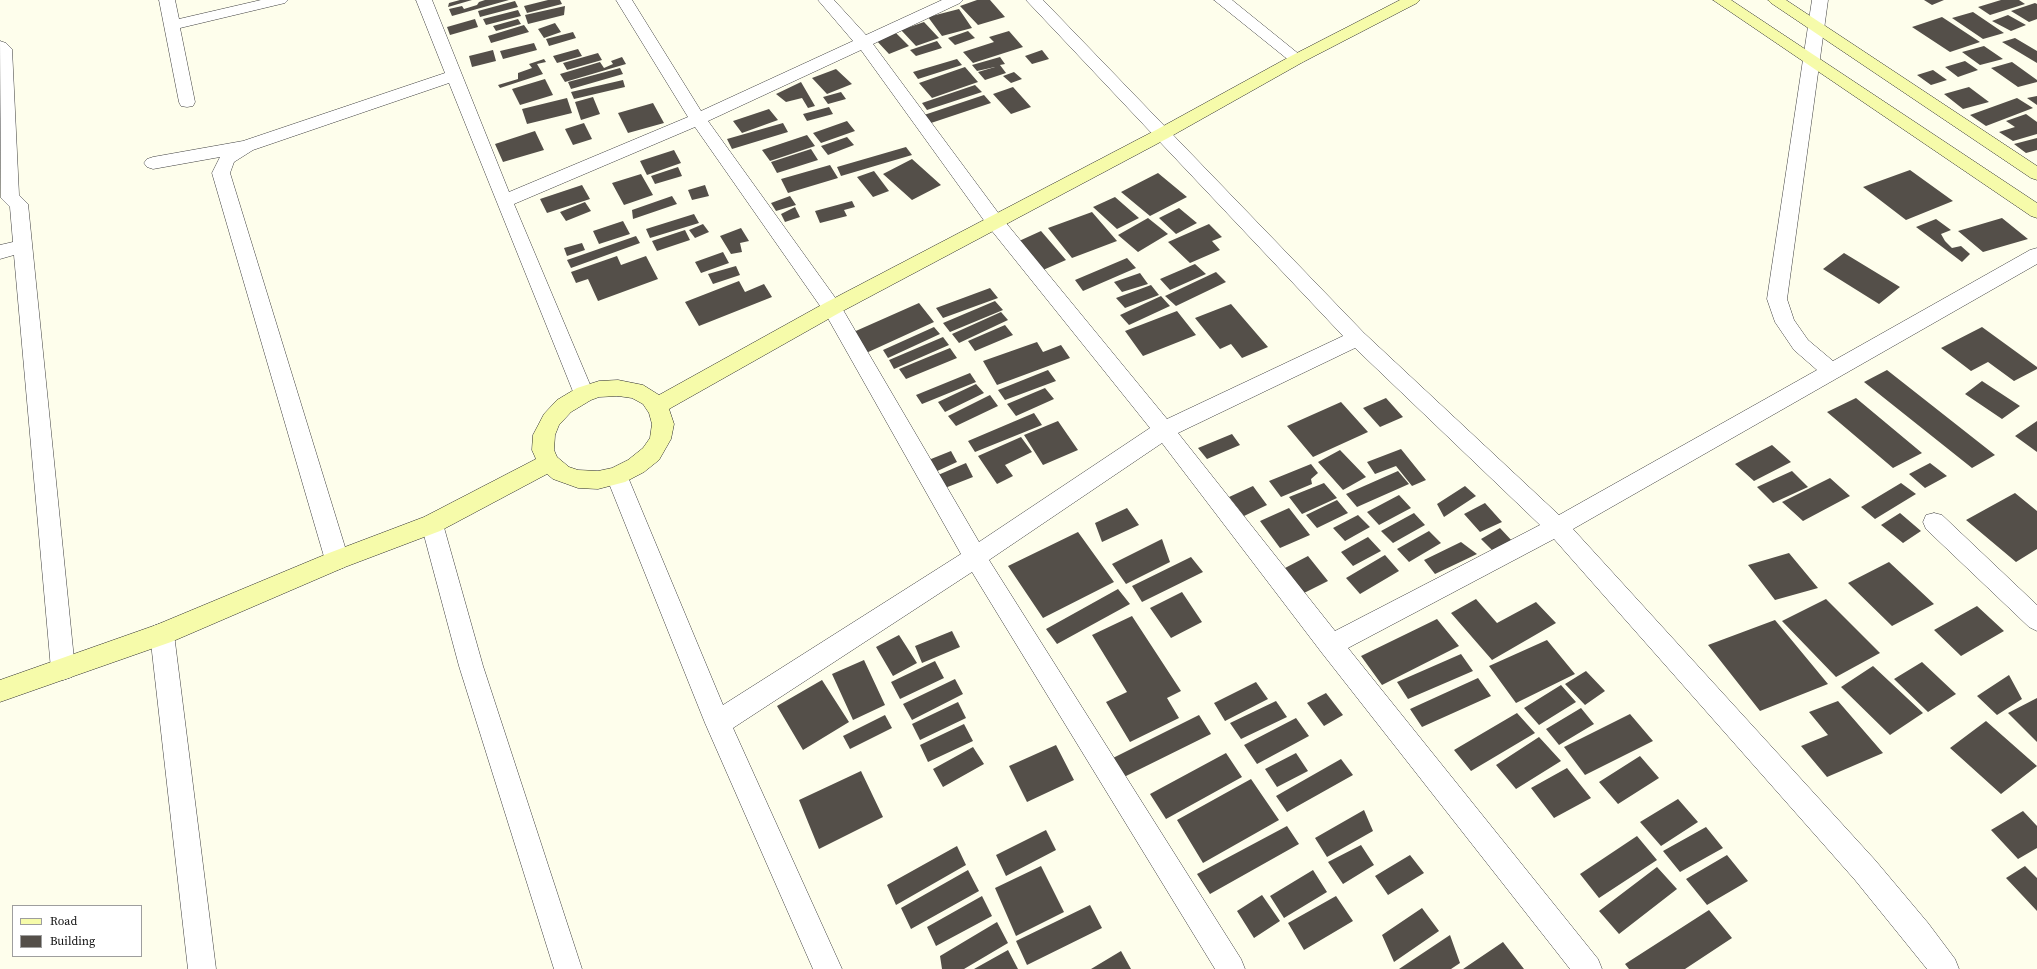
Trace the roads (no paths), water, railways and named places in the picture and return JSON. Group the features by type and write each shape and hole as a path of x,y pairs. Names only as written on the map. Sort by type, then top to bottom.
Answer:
{"street":[{"path":"167,0 187,102"},
{"path":"171,26 280,0"},
{"path":"424,0 504,201 584,394"},
{"path":"624,0 698,119 832,308 975,557 1232,969"},
{"path":"826,0 863,42 995,222 1164,430 1331,645 1588,969"},
{"path":"504,201 698,119 955,0"},
{"path":"1034,0 1357,338 1557,527 1865,870 1918,933 1945,969"},
{"path":"1222,0 1297,59"},
{"path":"1721,0 1813,60 2037,212"},
{"path":"1776,0 2037,174"},
{"path":"1820,0 1818,28 1777,299 1785,322 1801,345 1831,371"},
{"path":"657,406 832,308 1162,134 1297,59 1409,1"},
{"path":"0,46 4,48 5,200 19,204 63,669"},
{"path":"153,163 248,146 455,75"},
{"path":"248,146 227,159 221,173 337,560"},
{"path":"0,252 23,246"},
{"path":"1331,645 1557,527 2037,255"},
{"path":"718,723 975,557 1164,430 1357,338"},
{"path":"618,388 636,391 650,398 657,406 663,424 660,439 651,454 636,466 617,476 598,480 578,479 561,473 549,463 543,450 544,435 551,420 564,406 584,394 599,389 618,388"},
{"path":"0,691 162,634 337,560 432,524 549,463"},
{"path":"617,476 718,723 828,969"},
{"path":"1934,522 2037,620"},
{"path":"432,524 471,666 568,969"},
{"path":"162,634 202,969"}]}
